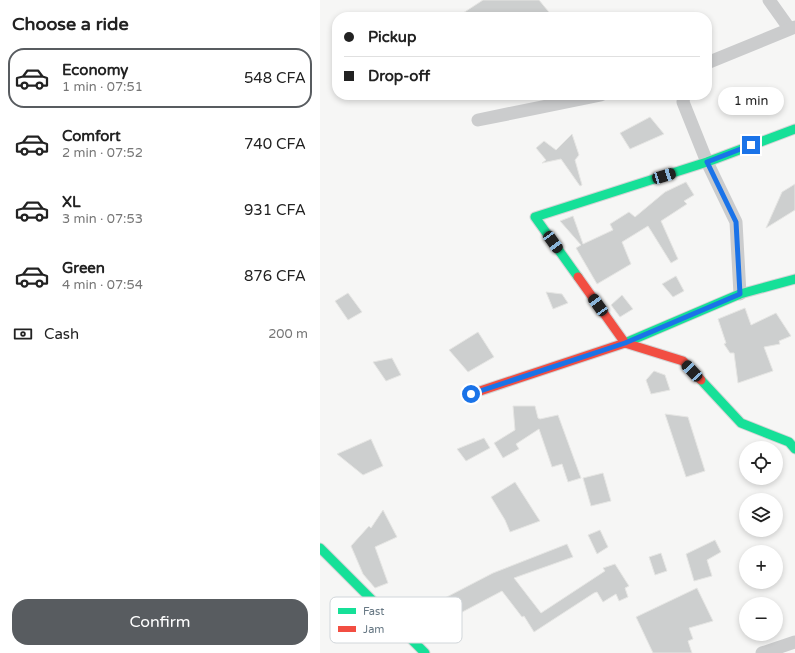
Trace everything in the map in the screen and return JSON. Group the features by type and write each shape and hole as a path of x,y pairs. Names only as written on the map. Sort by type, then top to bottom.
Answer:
{"street":[{"path":"712,60 792,27 769,0"},
{"path":"478,120 576,100"},
{"path":"683,100 707,162 736,222 740,294"},
{"path":"795,129 707,162 535,217 625,343 682,361 741,423 789,442 795,449"},
{"path":"471,394 625,343 740,294 795,279"},
{"path":"320,548 369,597"},
{"path":"762,653 795,642"},
{"path":"414,643 424,653"}],"building":[{"path":"483,0 539,0 549,12 465,12"},
{"path":"650,117 664,134 630,149 620,133"},
{"path":"572,134 579,155 575,160 582,185 580,186 561,159 542,163 546,160 536,148 544,141 556,150"},
{"path":"686,182 694,195 684,201 687,204 661,221 678,259 671,263 648,226 622,242 631,264 597,284 576,248 581,245 560,221 573,216 583,244 613,230 610,224 629,212 635,217 665,192"},
{"path":"795,184 795,210 766,228 782,192"},
{"path":"676,276 684,291 673,297 662,284"},
{"path":"546,292 562,294 568,303 553,309"},
{"path":"348,293 362,312 348,320 335,301"},
{"path":"622,295 633,309 620,317 611,305"},
{"path":"745,308 751,325 776,313 791,336 779,341 780,344 764,347 773,371 738,383 734,353 730,353 724,344 726,343 718,319"},
{"path":"478,332 494,357 468,372 449,350"},
{"path":"392,358 401,375 386,381 373,362"},
{"path":"654,371 665,375 670,390 651,394 646,380"},
{"path":"513,406 535,406 538,418 540,419 558,415 581,478 568,482 562,464 552,467 539,429 516,444 519,449 503,458 494,443 515,430"},
{"path":"665,414 688,417 705,471 686,477"},
{"path":"484,438 490,448 466,461 457,449"},
{"path":"371,439 383,466 363,475 337,454"},
{"path":"603,473 611,501 591,506 583,478"},
{"path":"515,482 540,521 510,532 505,520 491,497"},
{"path":"383,510 397,537 375,547 388,583 375,588 363,574 351,546 369,526 371,528"},
{"path":"600,530 608,547 597,554 588,535"},
{"path":"715,540 721,552 707,560 712,576 694,581 686,554"},
{"path":"567,544 573,557 514,578 541,613 605,571 603,568 615,564 629,586 625,588 628,597 619,601 616,594 603,602 597,592 594,593 534,632 524,616 522,617 502,591 462,612 462,597 447,597 493,573"},
{"path":"661,553 667,571 655,575 649,557"},
{"path":"697,588 713,621 689,628 693,639 688,641 692,653 653,653 636,617"}],"traffic: fast":[{"path":"578,277 535,217 707,162 795,129"},
{"path":"625,343 740,294 795,279"},
{"path":"701,380 741,423 789,442 795,449"},
{"path":"320,548 369,597"},
{"path":"415,643 425,653"}],"traffic: jam":[{"path":"578,277 625,343 683,361 701,380"},
{"path":"471,394 625,343"}],"route":[{"path":"471,394 625,343 740,294 736,222 707,162 751,145"}]}
